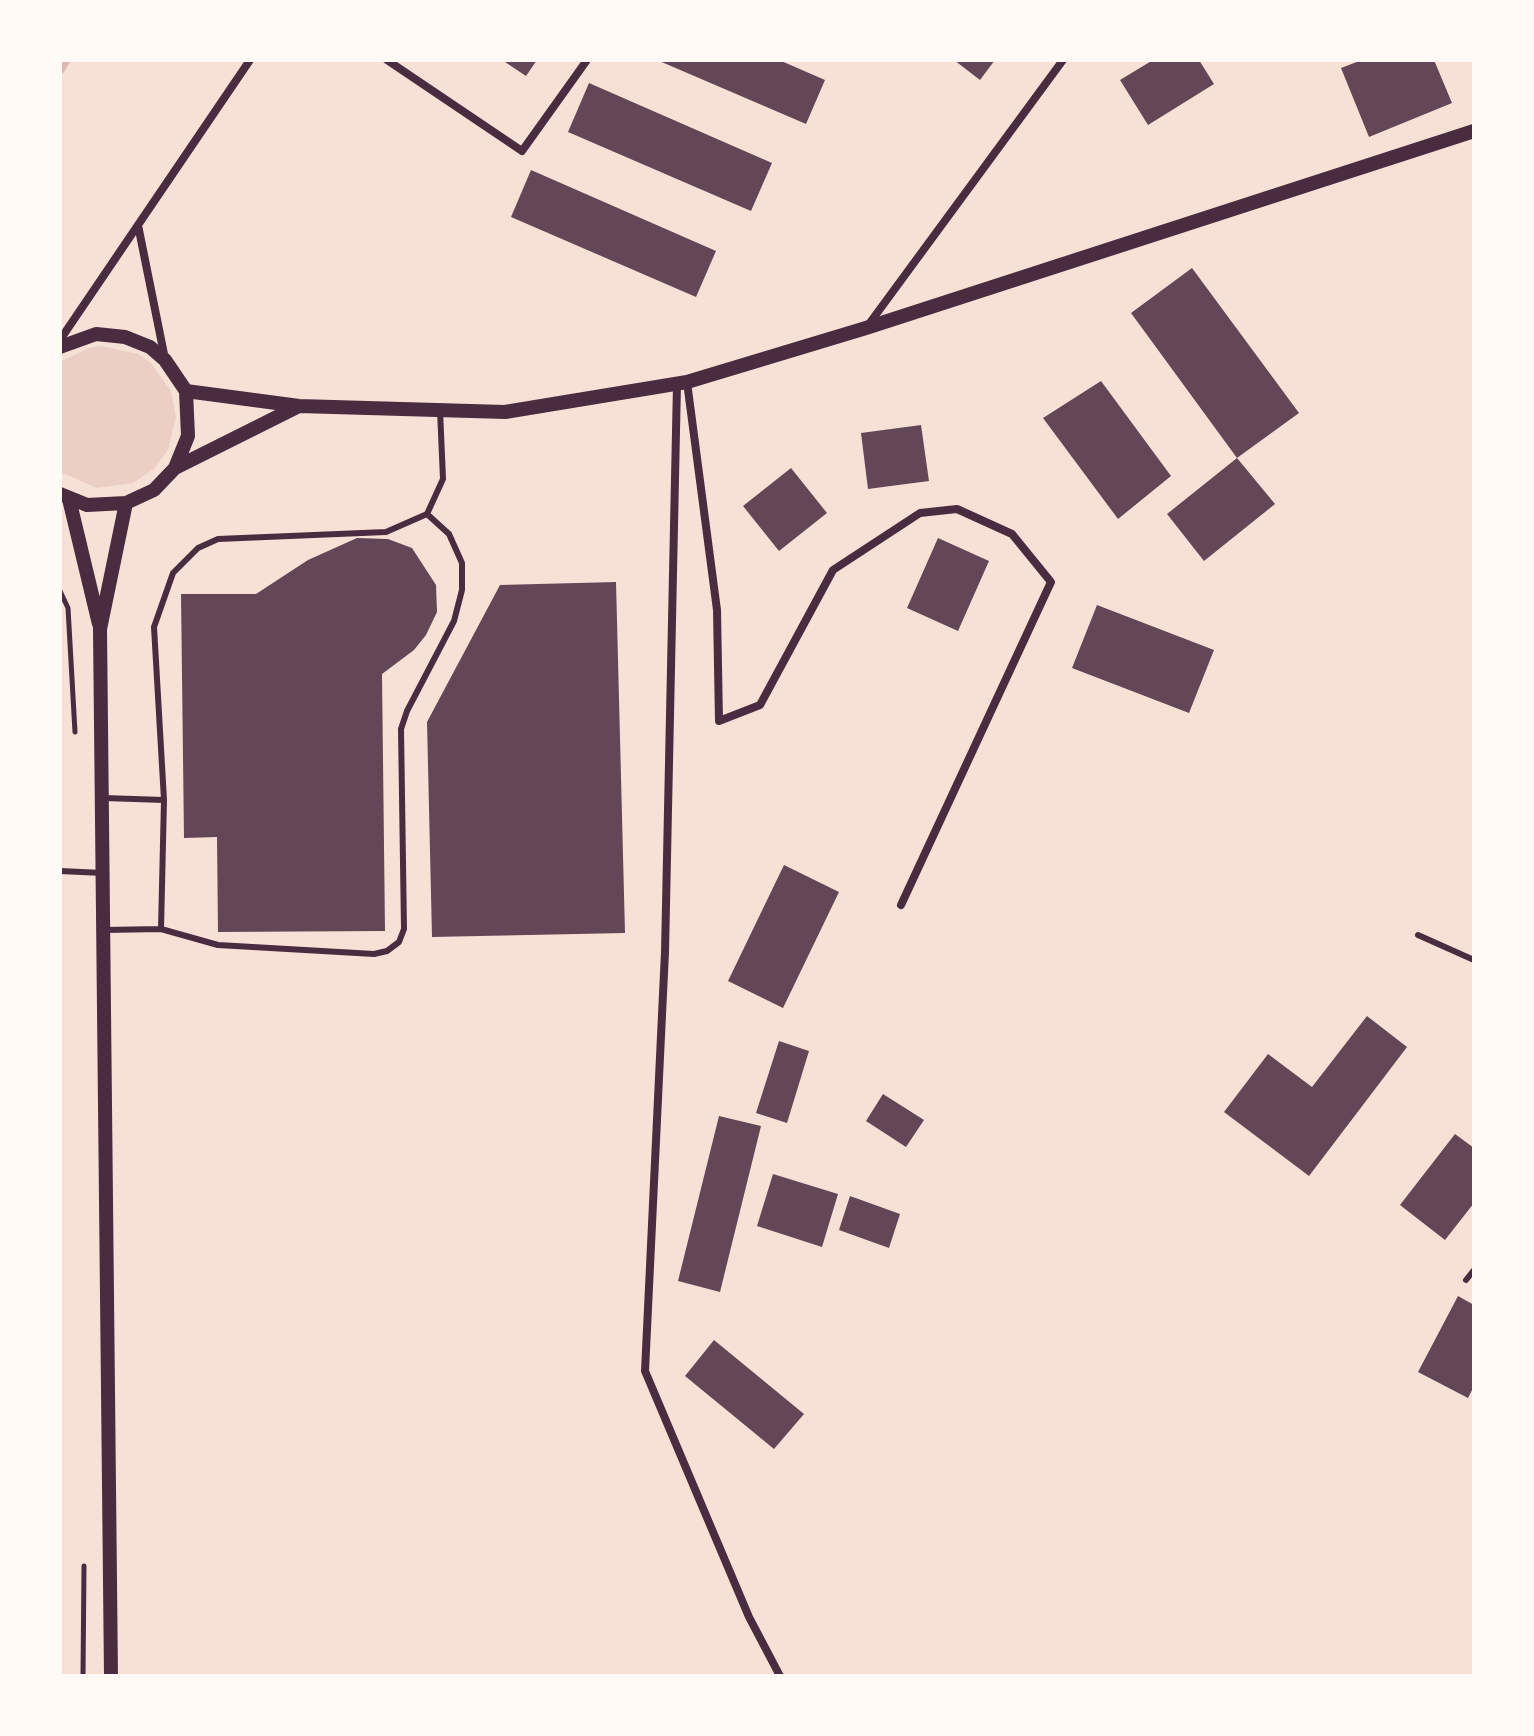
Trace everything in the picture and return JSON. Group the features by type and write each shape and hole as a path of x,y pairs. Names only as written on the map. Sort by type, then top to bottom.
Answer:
{"street":[{"path":"60,340 250,60"},
{"path":"387,60 522,151 587,60"},
{"path":"866,328 1063,60"},
{"path":"186,391 299,406 505,412 682,383 866,328 1474,131"},
{"path":"138,225 165,360"},
{"path":"60,347 96,334 125,337 150,347 165,360 186,391 188,436 175,468"},
{"path":"682,383 717,610 719,721 760,705 833,570 920,513 957,509 1012,534 1051,582 901,905"},
{"path":"682,383 665,952 645,1371 749,1617 780,1676"},
{"path":"65,497 87,505 126,503 154,490 175,468 299,406"},
{"path":"65,497 100,629"},
{"path":"111,1676 100,629 126,503"}],"lane":[{"path":"161,929 164,800 154,627 173,573 198,548 218,539 386,532 427,514 443,479 440,410"},
{"path":"104,930 161,929 218,945 374,954 387,951 399,942 404,929 401,729 407,711 454,621 462,590 462,563 449,534 427,514"},
{"path":"102,798 164,800"},
{"path":"60,871 103,873"},
{"path":"1418,935 1474,960"},
{"path":"1466,1280 1474,1270"}],"shaded area":[{"path":"101,346 138,354 151,363 171,391 176,417 168,450 154,469 133,483 97,488 60,472 60,362 89,348"}],"building":[{"path":"502,60 537,60 526,76"},
{"path":"657,60 779,60 825,80 806,124"},
{"path":"954,60 995,60 980,80"},
{"path":"1153,60 1199,60 1214,84 1148,125 1120,80"},
{"path":"1362,60 1434,60 1452,103 1369,137 1341,68"},
{"path":"589,83 772,163 751,211 568,132"},
{"path":"531,170 716,251 696,297 511,217"},
{"path":"1192,268 1299,413 1237,458 1131,313"},
{"path":"1101,381 1171,476 1118,519 1043,418"},
{"path":"921,425 929,481 868,489 861,433"},
{"path":"1237,458 1275,504 1204,561 1167,514"},
{"path":"791,468 827,513 779,551 743,506"},
{"path":"357,538 388,539 412,548 436,585 437,612 426,635 414,650 382,674 385,931 218,932 217,837 184,838 181,594 256,594 308,560"},
{"path":"938,538 989,561 958,631 907,608"},
{"path":"616,582 625,933 432,937 427,722 500,585"},
{"path":"1097,605 1214,650 1189,713 1072,668"},
{"path":"784,865 839,892 783,1008 728,981"},
{"path":"1367,1016 1407,1047 1309,1176 1224,1112 1268,1054 1312,1087"},
{"path":"779,1041 809,1051 787,1123 756,1113"},
{"path":"883,1094 924,1120 906,1147 866,1121"},
{"path":"719,1116 761,1126 720,1292 678,1281"},
{"path":"1455,1134 1474,1148 1474,1203 1445,1240 1400,1205"},
{"path":"773,1174 838,1194 822,1247 757,1226"},
{"path":"850,1196 900,1214 889,1248 839,1230"},
{"path":"1458,1296 1474,1305 1474,1386 1468,1398 1418,1372"},
{"path":"714,1340 804,1414 774,1449 685,1376"}],"waterway":[{"path":"60,70 66,60"}]}
